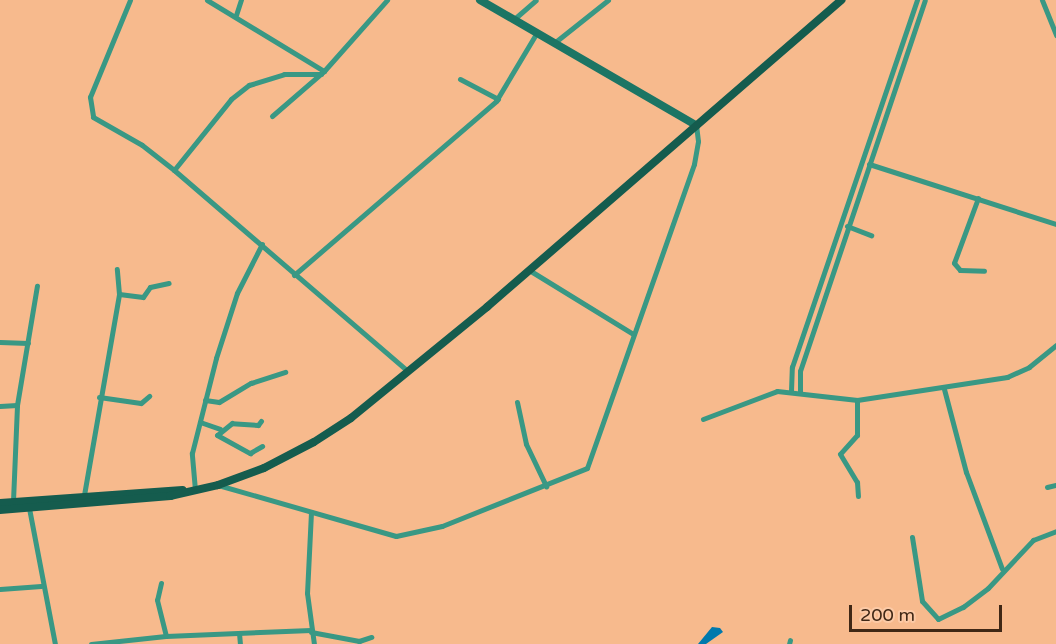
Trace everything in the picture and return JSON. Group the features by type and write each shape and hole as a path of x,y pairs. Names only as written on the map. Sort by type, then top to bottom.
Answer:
{"main road":[{"path":"0,503 13,501 32,505 170,496 218,485 264,468 314,442 408,371 529,270 841,0"},
{"path":"0,510 84,495 191,490"}],"street":[{"path":"130,0 90,97 88,109 93,117 142,145 408,371"},
{"path":"207,0 236,15 322,72"},
{"path":"236,15 242,0"},
{"path":"272,116 322,72 387,0"},
{"path":"218,485 391,535 404,535 442,526 546,486 583,470 592,460 633,334 694,164 698,141 696,125 480,0"},
{"path":"513,20 536,0"},
{"path":"554,43 608,0"},
{"path":"800,392 798,380 842,225 916,0"},
{"path":"790,391 792,367 849,227 925,0"},
{"path":"1042,0 1056,34"},
{"path":"294,276 498,99 536,34"},
{"path":"174,171 198,137 244,88 284,74 322,72"},
{"path":"460,79 498,99"},
{"path":"862,162 1056,224"},
{"path":"978,198 954,263 960,270 984,271"},
{"path":"849,203 856,205"},
{"path":"842,225 871,235"},
{"path":"191,490 192,453 205,400 237,293 261,244"},
{"path":"84,495 118,294 117,269"},
{"path":"529,270 633,334"},
{"path":"118,294 142,297 150,287 169,283"},
{"path":"13,501 17,405 37,286"},
{"path":"0,342 28,343"},
{"path":"703,419 732,406 790,391 857,400 944,389 1015,374 1056,346"},
{"path":"205,400 219,402 251,383 285,372"},
{"path":"944,389 966,472 1002,569"},
{"path":"99,397 141,403 148,396"},
{"path":"857,400 857,435 840,454 857,482 858,496"},
{"path":"517,402 526,444 546,486"},
{"path":"0,406 17,405"},
{"path":"200,422 220,429 232,423 258,425 261,421"},
{"path":"220,429 219,439 250,453 262,446"},
{"path":"1047,487 1056,485"},
{"path":"32,505 41,586 55,644"},
{"path":"311,512 307,593 314,644"},
{"path":"912,537 920,596 935,619 963,608 988,588 1002,569 1033,540 1056,531"},
{"path":"161,583 157,600 166,636"},
{"path":"0,589 41,586"},
{"path":"91,644 166,636 311,631 359,641 371,637"},
{"path":"239,633 240,644"}],"water":[{"path":"712,627 720,628 723,632 706,644 698,644"}]}
